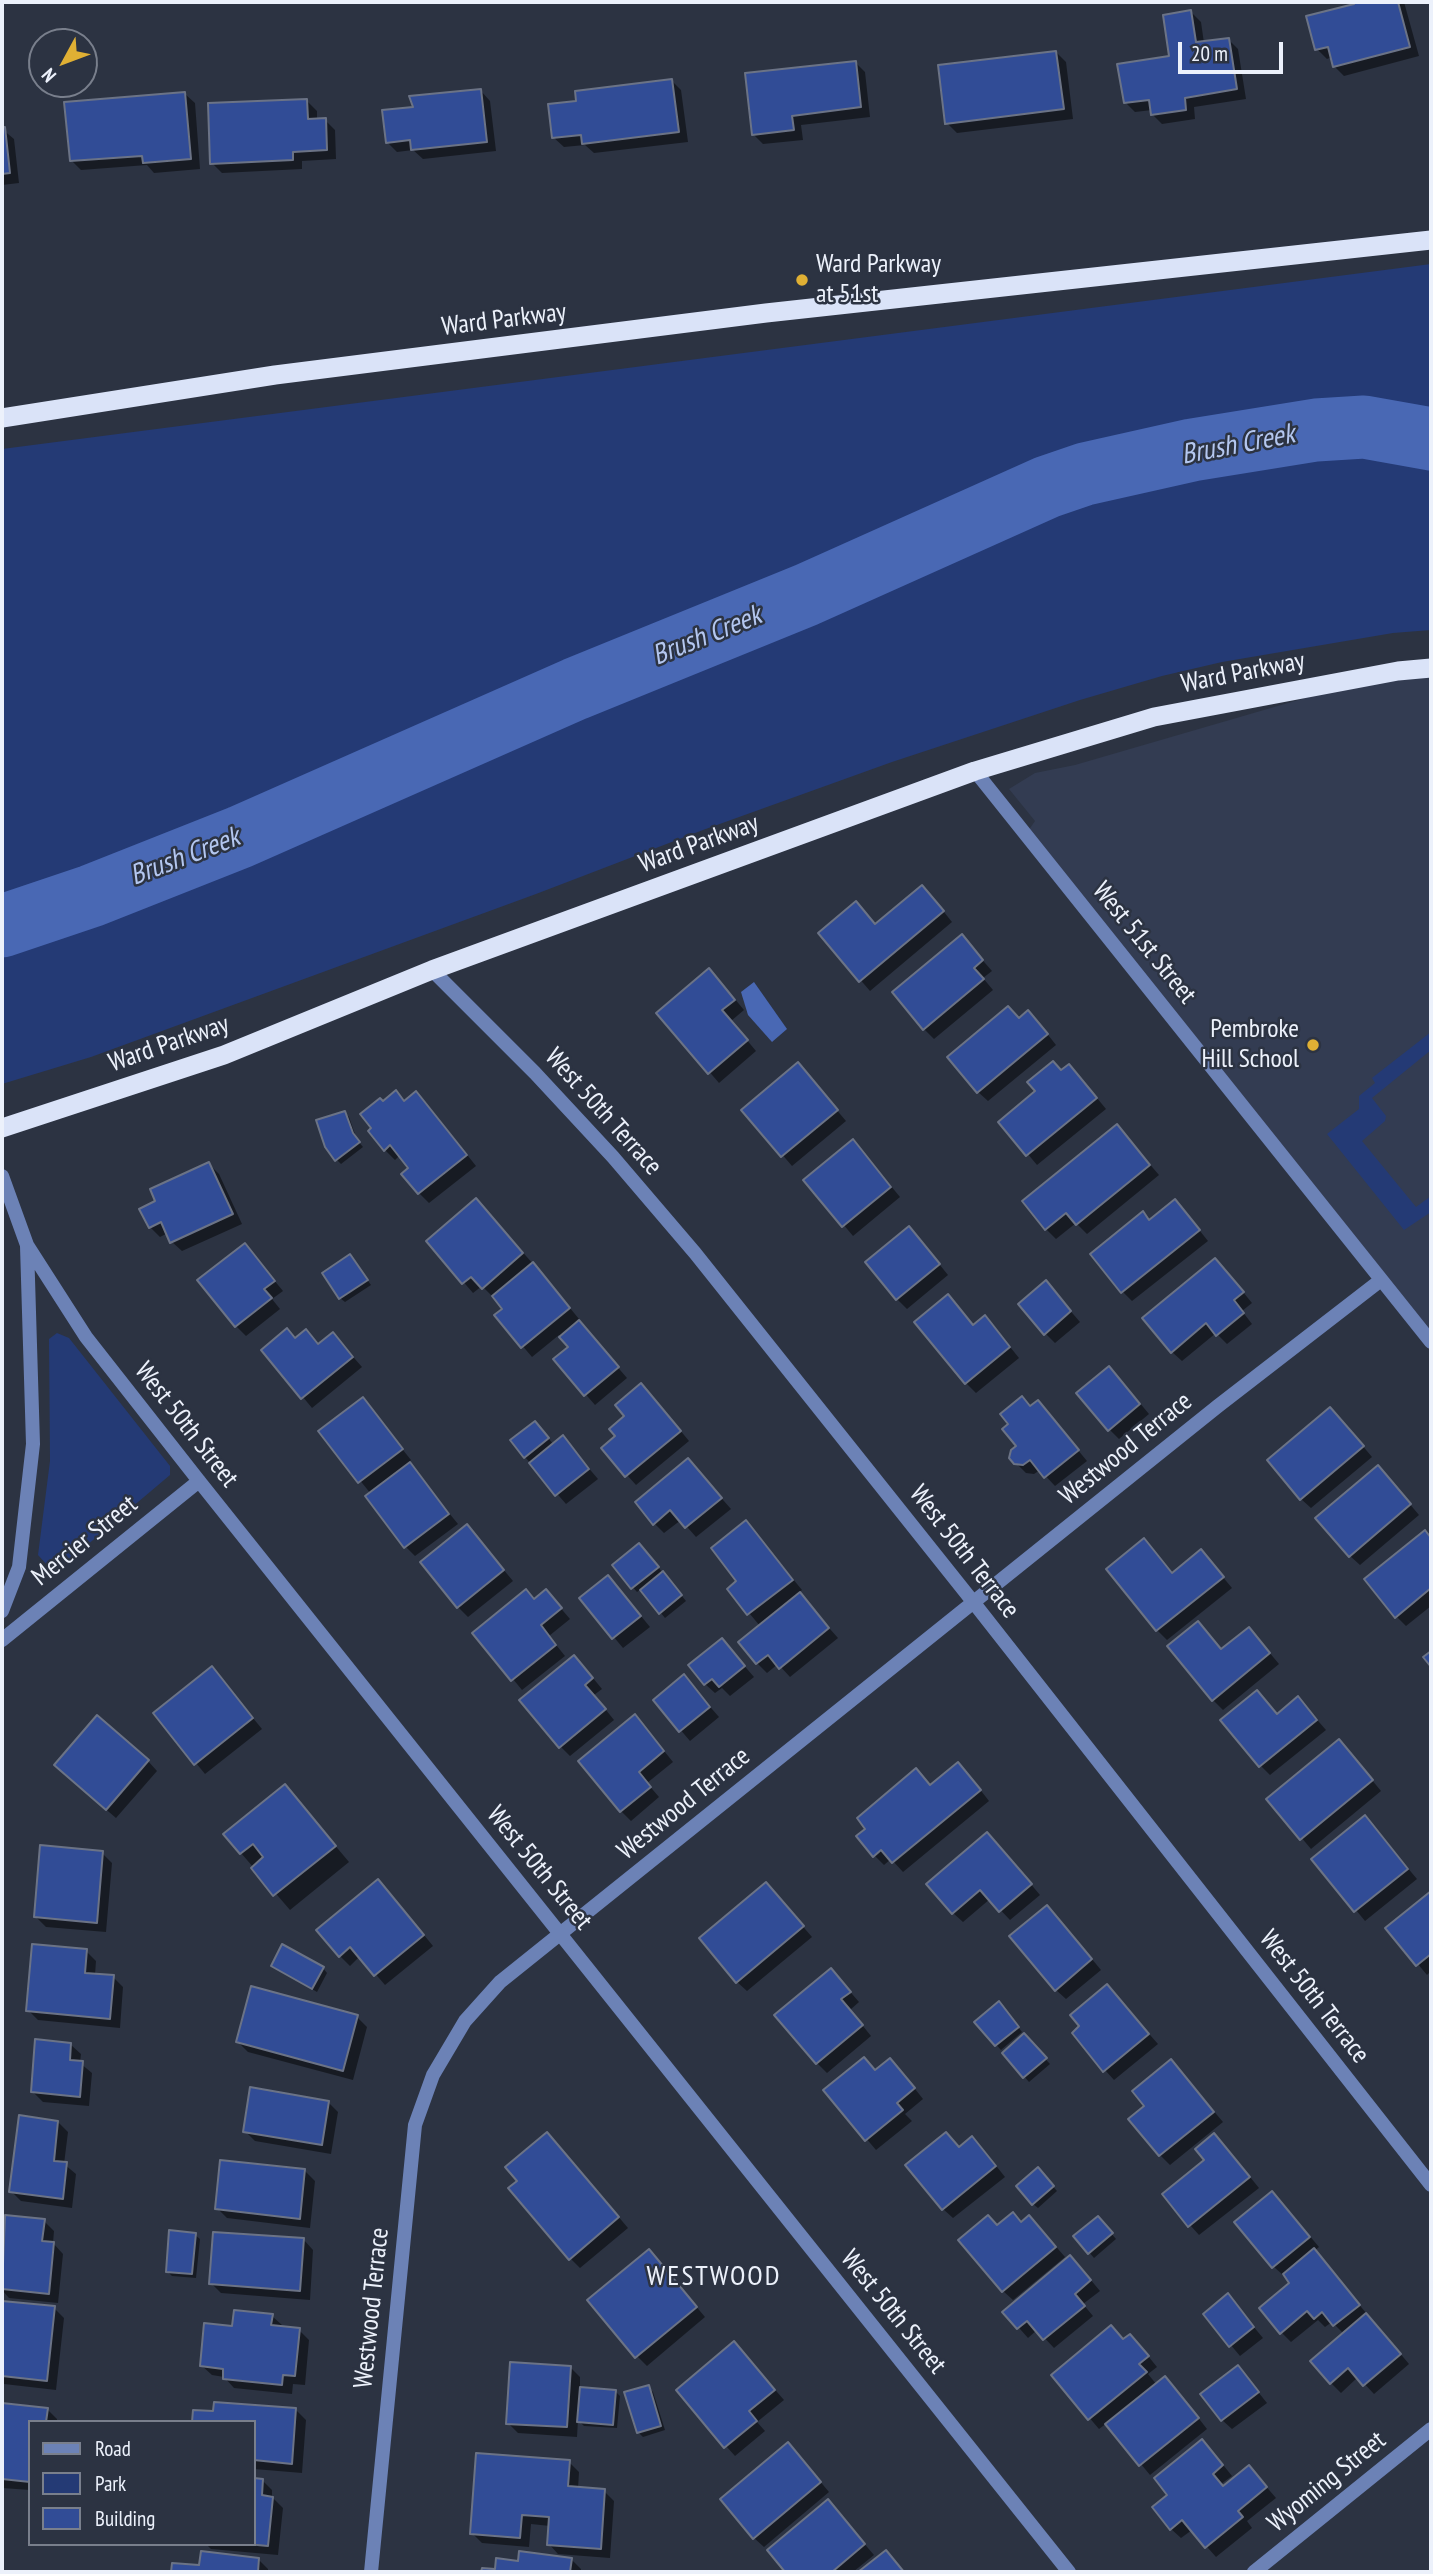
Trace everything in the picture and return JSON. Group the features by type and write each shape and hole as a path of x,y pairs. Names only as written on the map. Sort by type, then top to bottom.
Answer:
{"highway":[{"name":"Ward Parkway","path":"2,418 275,375 766,313 1431,240"},
{"name":"Ward Parkway","path":"2,1128 224,1055 432,970 975,771 1154,717 1398,671 1431,668"}],"street":[{"name":"West 51st Street","path":"975,771 1431,1342"},
{"name":"West 50th Terrace","path":"432,970 526,1064 613,1157 695,1253 1431,2185"},
{"name":"West 50th Street","path":"2,1176 27,1245 86,1336 198,1481 1069,2572"},
{"path":"2,1611 19,1567 33,1444 27,1245"},
{"name":"Westwood Terrace","path":"371,2572 415,2125 433,2075 465,2021 500,1982 1218,1406 1381,1280"},
{"name":"Mercier Street","path":"2,1640 198,1481"},
{"name":"Wyoming Street","path":"1254,2572 1431,2429"}],"shaded area":[{"name":"Pembroke Hill School","path":"1431,668 1431,1346 1026,834 1035,821 1009,789 1035,773 1075,765 1398,671"},
{"path":"754,982 787,1029 772,1042 748,1015 741,992"}],"green space":[{"path":"1431,264 1431,630 1393,633 1222,662 1080,700 892,762 91,1057 2,1084 2,449"},
{"path":"1431,1032 1431,1050 1372,1098 1386,1116 1385,1121 1362,1141 1416,1207 1431,1196 1431,1212 1404,1230 1327,1134 1359,1109 1359,1096 1375,1083 1372,1078"},
{"path":"57,1333 69,1338 170,1466 170,1475 67,1562 48,1566 38,1555 50,1461 49,1339"}],"building":[{"path":"1354,2 1398,2 1410,47 1333,67 1328,47 1315,50 1306,16"},
{"path":"1191,10 1196,42 1229,38 1237,89 1185,98 1186,110 1151,115 1149,100 1124,103 1117,64 1169,56 1163,15"},
{"path":"1056,51 1064,109 945,124 938,65"},
{"path":"856,61 861,107 792,116 794,130 752,135 745,73"},
{"path":"672,79 679,132 582,144 581,135 552,138 548,104 576,101 575,91"},
{"path":"481,89 487,142 411,150 410,140 386,143 382,110 413,107 409,96"},
{"path":"185,92 191,159 143,163 142,156 70,161 64,102"},
{"path":"307,99 308,119 326,118 327,150 293,152 293,160 210,164 208,103"},
{"path":"2,127 5,127 10,173 2,174"},
{"path":"922,885 944,911 859,982 818,933 856,901 875,924"},
{"path":"962,934 983,960 974,968 984,979 923,1030 892,992"},
{"path":"709,968 735,1000 722,1010 748,1040 708,1074 656,1013"},
{"path":"1008,1006 1019,1018 1028,1010 1048,1034 977,1093 947,1057"},
{"path":"1053,1061 1061,1070 1069,1064 1097,1098 1026,1156 998,1122 1035,1091 1027,1082"},
{"path":"798,1062 838,1110 781,1157 741,1110"},
{"path":"396,1090 404,1101 416,1091 467,1155 418,1194 401,1174 408,1168 390,1145 384,1151 368,1131 371,1128 360,1114 380,1098 383,1101"},
{"path":"345,1111 353,1133 360,1142 335,1161 325,1147 316,1120"},
{"path":"1117,1124 1150,1165 1076,1225 1066,1213 1045,1230 1022,1201"},
{"path":"853,1139 891,1187 842,1227 803,1180"},
{"path":"209,1162 233,1214 170,1243 161,1222 149,1228 139,1209 155,1201 150,1189"},
{"path":"476,1198 523,1253 482,1289 471,1277 462,1284 426,1241"},
{"path":"1175,1199 1200,1230 1121,1293 1090,1254 1143,1211 1149,1220"},
{"path":"909,1226 940,1264 896,1300 865,1262"},
{"path":"245,1243 275,1281 264,1289 272,1298 235,1327 197,1280"},
{"path":"350,1254 368,1280 339,1299 322,1273"},
{"path":"1215,1258 1244,1292 1234,1300 1244,1313 1216,1336 1206,1323 1171,1353 1142,1318"},
{"path":"533,1262 570,1308 521,1348 494,1315 502,1309 492,1296"},
{"path":"1046,1280 1071,1311 1044,1335 1018,1304"},
{"path":"948,1294 973,1325 985,1315 1010,1347 965,1384 914,1322"},
{"path":"579,1320 619,1367 584,1396 553,1359 568,1347 559,1337"},
{"path":"287,1328 295,1338 306,1329 318,1344 333,1332 353,1357 301,1399 261,1350"},
{"path":"1109,1366 1140,1404 1108,1431 1076,1393"},
{"path":"641,1383 681,1431 625,1477 601,1448 615,1436 609,1429 624,1416 615,1405"},
{"path":"1022,1396 1030,1406 1038,1400 1079,1450 1044,1478 1030,1460 1023,1465 1014,1464 1009,1458 1011,1450 1016,1446 1002,1429 1008,1424 1000,1414"},
{"path":"363,1397 403,1449 358,1483 318,1431"},
{"path":"1330,1407 1364,1446 1300,1500 1267,1460"},
{"path":"535,1421 549,1438 524,1458 510,1440"},
{"path":"563,1435 589,1469 555,1496 529,1463"},
{"path":"688,1458 722,1498 685,1528 670,1510 653,1525 635,1502"},
{"path":"410,1462 449,1514 404,1548 365,1496"},
{"path":"1378,1465 1411,1504 1349,1557 1315,1518"},
{"path":"746,1520 793,1580 747,1615 727,1589 736,1581 711,1548"},
{"path":"467,1524 504,1570 457,1608 420,1562"},
{"path":"1425,1530 1431,1538 1431,1588 1395,1618 1364,1579"},
{"path":"1144,1538 1172,1573 1201,1549 1224,1577 1156,1631 1106,1569"},
{"path":"639,1543 659,1567 631,1589 612,1565"},
{"path":"663,1571 682,1595 659,1614 640,1590"},
{"path":"608,1575 641,1616 612,1639 579,1598"},
{"path":"526,1589 534,1599 546,1589 562,1608 541,1625 556,1645 511,1681 472,1633"},
{"path":"800,1592 829,1628 779,1669 768,1655 756,1664 738,1642"},
{"path":"1198,1621 1221,1649 1249,1627 1270,1653 1212,1701 1167,1646"},
{"path":"722,1638 745,1666 719,1687 712,1679 704,1685 688,1665"},
{"path":"1431,1651 1431,1667 1423,1657"},
{"path":"574,1655 593,1678 585,1685 606,1709 559,1748 519,1700"},
{"path":"212,1666 253,1718 194,1765 153,1713"},
{"path":"684,1674 710,1707 679,1732 653,1700"},
{"path":"1257,1690 1277,1714 1298,1696 1317,1720 1259,1767 1220,1720"},
{"path":"635,1714 664,1751 639,1772 651,1787 620,1812 578,1761"},
{"path":"97,1715 149,1760 106,1810 54,1765"},
{"path":"1339,1739 1373,1780 1300,1840 1266,1799"},
{"path":"958,1762 981,1790 892,1863 881,1850 873,1857 856,1836 865,1829 857,1818 916,1768 930,1785"},
{"path":"285,1784 336,1846 273,1896 251,1868 263,1857 253,1844 240,1854 223,1834"},
{"path":"1365,1815 1408,1869 1354,1912 1311,1859"},
{"path":"987,1832 1032,1884 999,1912 980,1890 952,1914 926,1884"},
{"path":"40,1845 103,1851 97,1923 34,1917"},
{"path":"378,1879 424,1935 374,1976 350,1947 339,1957 316,1930"},
{"path":"766,1882 804,1926 736,1983 699,1938"},
{"path":"1431,1891 1431,1954 1416,1966 1385,1928"},
{"path":"1047,1905 1092,1959 1055,1991 1009,1936"},
{"path":"32,1944 87,1949 85,1973 114,1975 110,2019 26,2011"},
{"path":"282,1944 324,1967 312,1989 271,1966"},
{"path":"831,1968 851,1992 841,1999 863,2025 816,2064 774,2015"},
{"path":"1107,1984 1149,2034 1103,2072 1072,2033 1079,2026 1070,2015"},
{"path":"251,1986 358,2015 343,2071 236,2042"},
{"path":"999,2001 1019,2027 995,2046 974,2022"},
{"path":"1024,2033 1047,2058 1023,2078 1002,2053"},
{"path":"35,2039 71,2043 70,2060 83,2061 80,2097 31,2092"},
{"path":"864,2057 875,2070 890,2058 915,2088 897,2103 903,2110 865,2141 823,2090"},
{"path":"1171,2059 1214,2112 1159,2156 1128,2119 1144,2106 1132,2091"},
{"path":"250,2087 329,2101 322,2145 243,2132"},
{"path":"19,2115 58,2121 54,2161 67,2162 63,2199 9,2192"},
{"path":"547,2132 619,2217 569,2260 508,2188 517,2181 505,2167"},
{"path":"946,2132 959,2147 972,2136 996,2166 942,2210 905,2165"},
{"path":"1214,2133 1250,2177 1188,2227 1162,2194 1204,2160 1195,2149"},
{"path":"220,2160 305,2169 300,2219 215,2209"},
{"path":"1038,2167 1054,2186 1032,2205 1016,2186"},
{"path":"1272,2191 1310,2237 1272,2268 1234,2222"},
{"path":"1013,2212 1021,2222 1029,2215 1056,2247 1002,2292 958,2240 988,2215 997,2225"},
{"path":"5,2215 45,2219 42,2241 54,2242 49,2294 2,2289"},
{"path":"1098,2216 1113,2233 1088,2254 1073,2236"},
{"path":"169,2230 196,2233 192,2274 166,2272"},
{"path":"213,2232 304,2238 300,2291 209,2284"},
{"path":"1314,2248 1360,2305 1333,2326 1322,2312 1314,2319 1307,2311 1280,2334 1259,2308 1289,2283 1283,2274"},
{"path":"649,2249 697,2307 635,2358 587,2300"},
{"path":"1070,2255 1091,2280 1075,2294 1085,2306 1043,2340 1027,2321 1017,2329 1002,2312"},
{"path":"1228,2293 1254,2327 1229,2347 1203,2314"},
{"path":"2,2301 55,2306 47,2381 2,2376"},
{"path":"234,2310 273,2314 271,2325 300,2328 295,2376 283,2375 282,2385 223,2379 223,2369 200,2366 204,2323 232,2326"},
{"path":"1366,2313 1401,2354 1363,2386 1348,2368 1330,2384 1310,2361"},
{"path":"1111,2325 1123,2339 1130,2334 1149,2356 1139,2364 1147,2372 1088,2420 1051,2375"},
{"path":"734,2341 775,2390 749,2411 757,2421 724,2448 676,2390"},
{"path":"510,2362 571,2366 567,2427 506,2424"},
{"path":"1238,2365 1259,2392 1221,2421 1200,2394"},
{"path":"1165,2376 1199,2418 1139,2466 1105,2424"},
{"path":"649,2385 661,2426 637,2433 624,2392"},
{"path":"580,2387 616,2390 613,2425 577,2422"},
{"path":"214,2402 296,2408 292,2464 256,2460 256,2420 192,2420 193,2410 213,2411"},
{"path":"2,2403 48,2408 46,2420 28,2420 28,2482 2,2479"},
{"path":"1202,2439 1223,2465 1213,2474 1223,2486 1249,2465 1267,2487 1238,2511 1243,2517 1205,2548 1182,2520 1170,2530 1152,2507 1167,2495 1154,2478"},
{"path":"788,2442 821,2482 753,2539 720,2499"},
{"path":"476,2453 570,2460 568,2486 605,2489 601,2549 547,2545 549,2517 522,2515 520,2538 470,2534"},
{"path":"256,2478 263,2479 262,2495 273,2497 268,2546 256,2545"},
{"path":"828,2499 865,2544 832,2572 785,2572 767,2550"},
{"path":"886,2550 904,2572 858,2572"},
{"path":"201,2551 259,2558 258,2572 171,2572 172,2563 199,2565"},
{"path":"519,2551 572,2558 570,2572 481,2572 482,2568 495,2569 496,2558 518,2561"}],"waterway":[{"name":"Brush Creek","path":"2,926 91,896 240,837 575,689 806,595 1047,487 1085,474 1192,450 1316,430 1364,427 1431,439"}],"place":[{"name":"Ward Parkway at 51st","path":"802,280"},
{"name":"Pembroke Hill School","path":"1313,1045"}],"district":[{"name":"WESTWOOD","path":"714,2277"}]}
